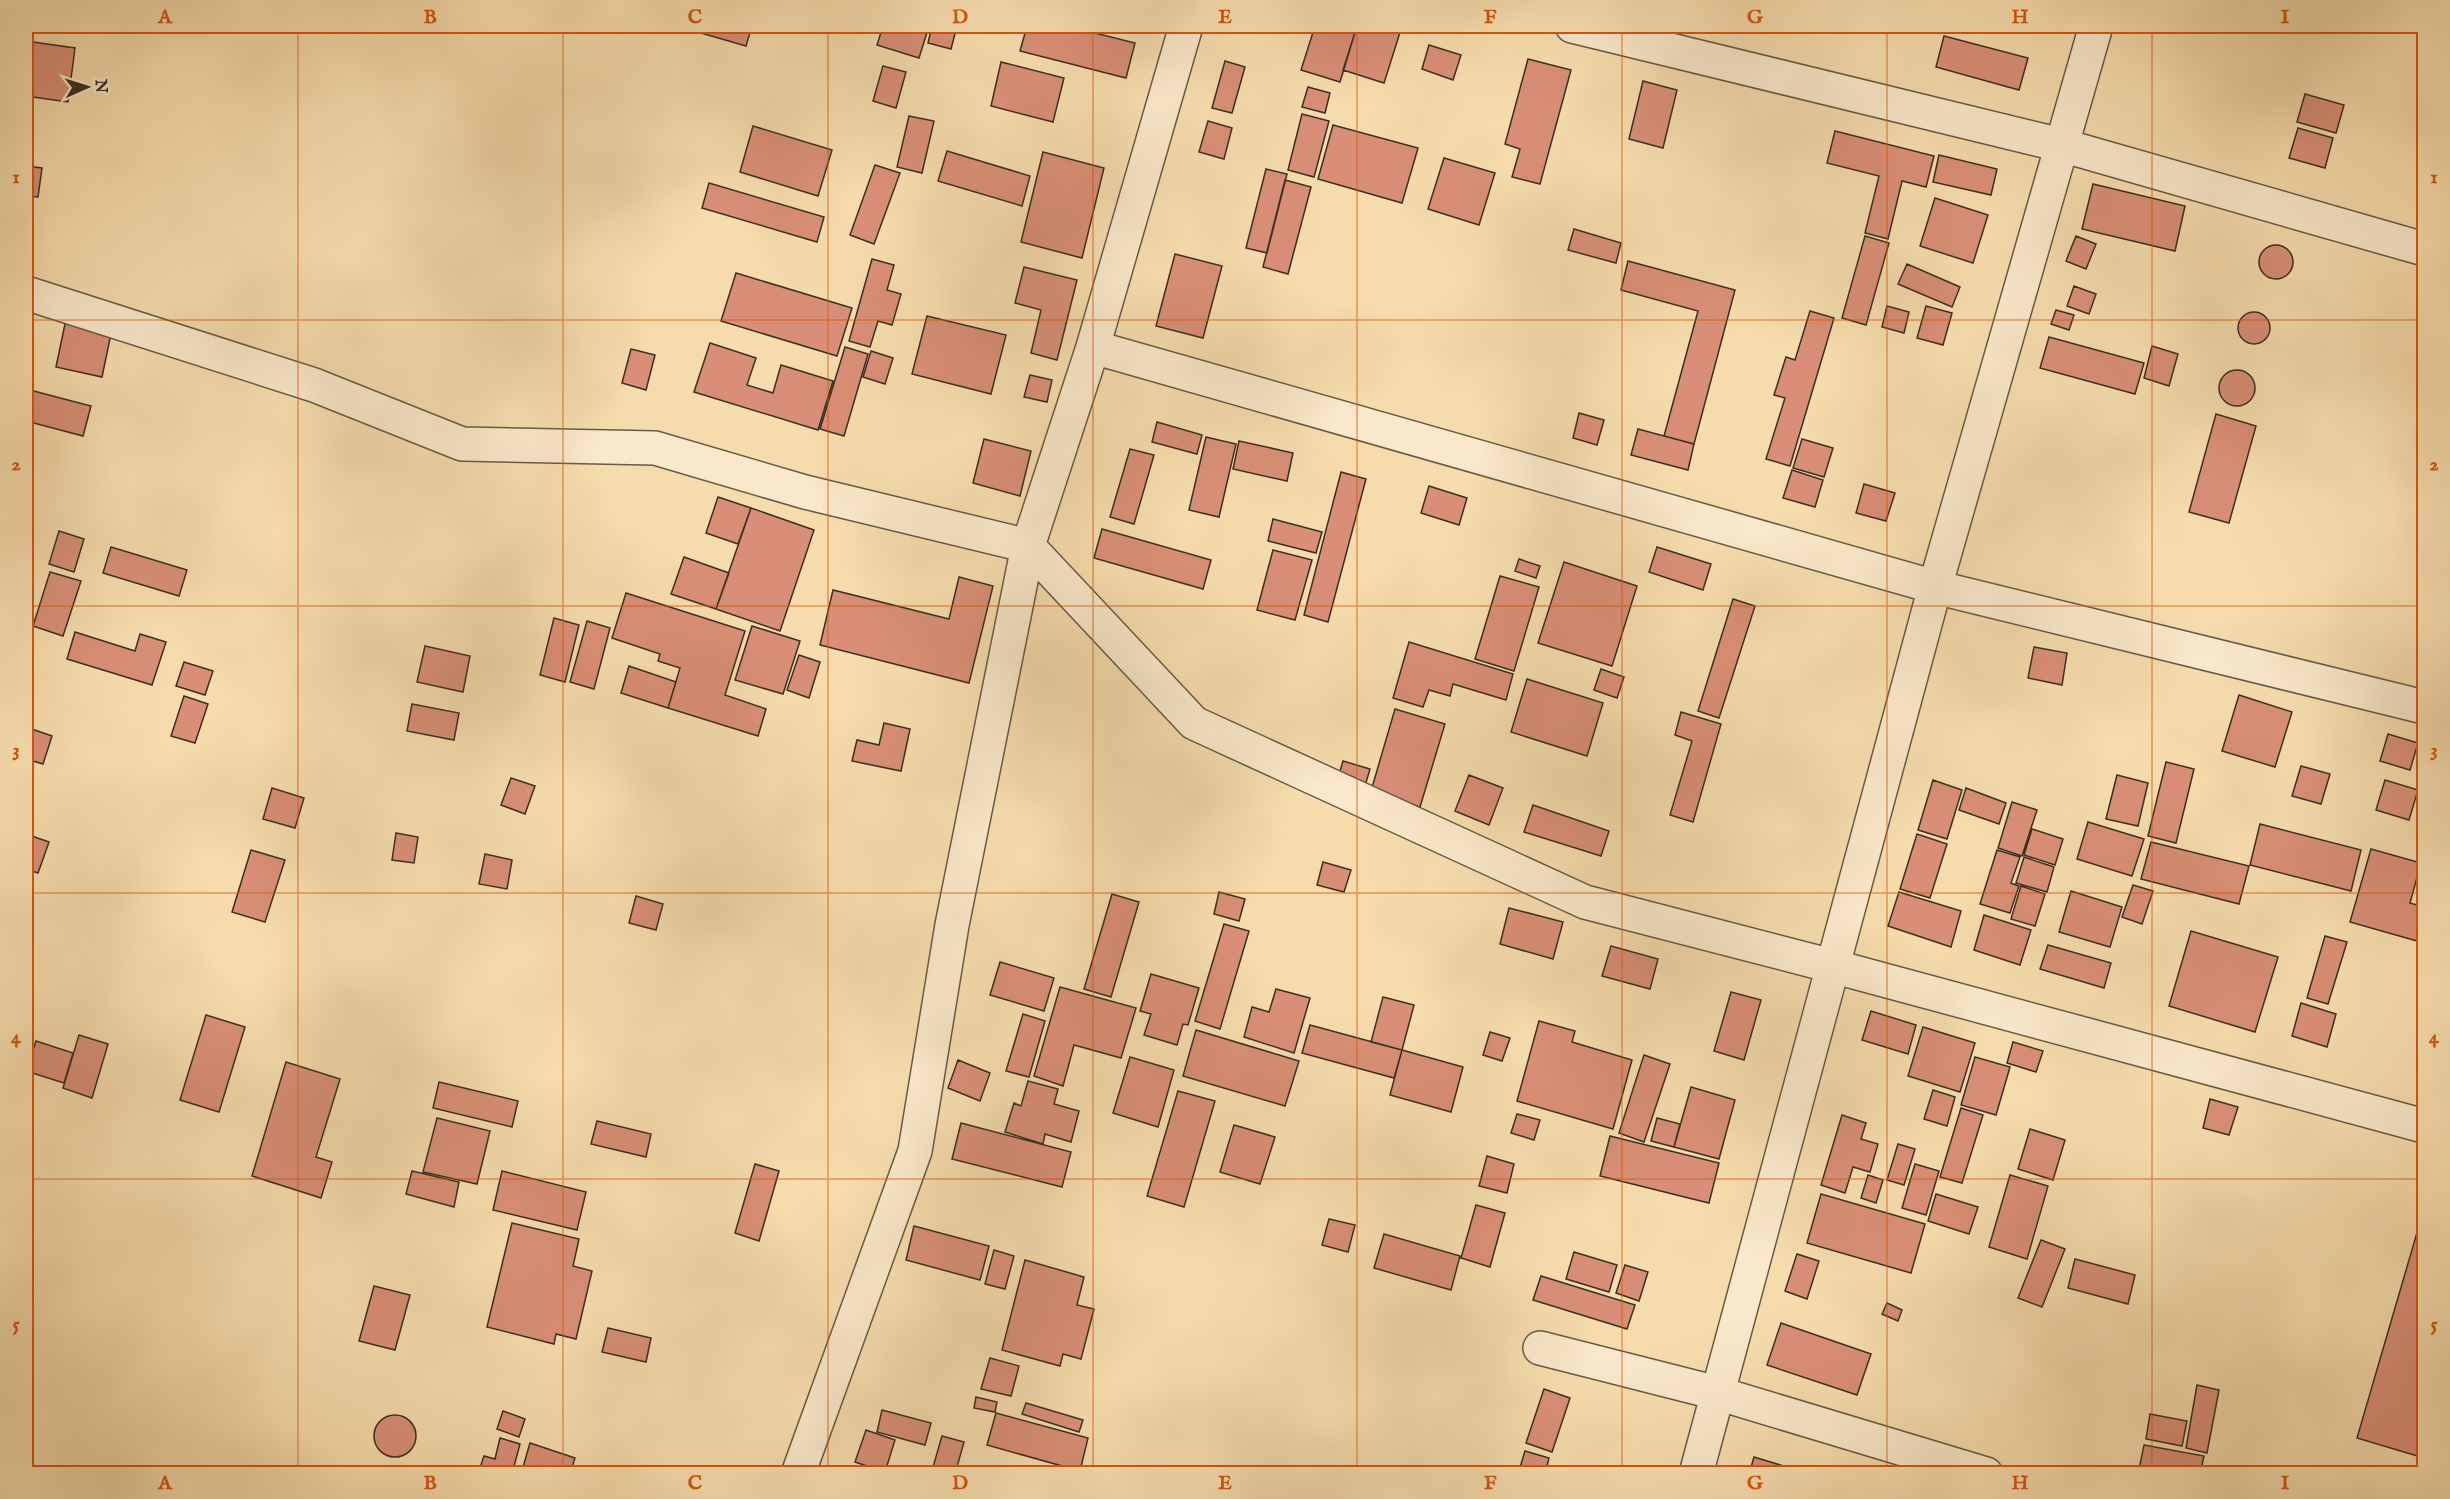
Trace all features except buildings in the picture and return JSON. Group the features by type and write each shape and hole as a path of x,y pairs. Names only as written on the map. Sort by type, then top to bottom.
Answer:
{"street":[{"path":"798,1473 915,1151 952,925 1028,546 1093,347 1186,26"},
{"path":"1572,26 2061,145 2424,249"},
{"path":"1695,1473 1935,587 2096,26"},
{"path":"26,292 314,385 462,444 655,448 806,492 1028,546 1194,723 1585,902 1832,966 2424,1126"},
{"path":"1093,347 1935,587 2424,706"},
{"path":"1540,1348 1717,1392 1986,1473"}]}
